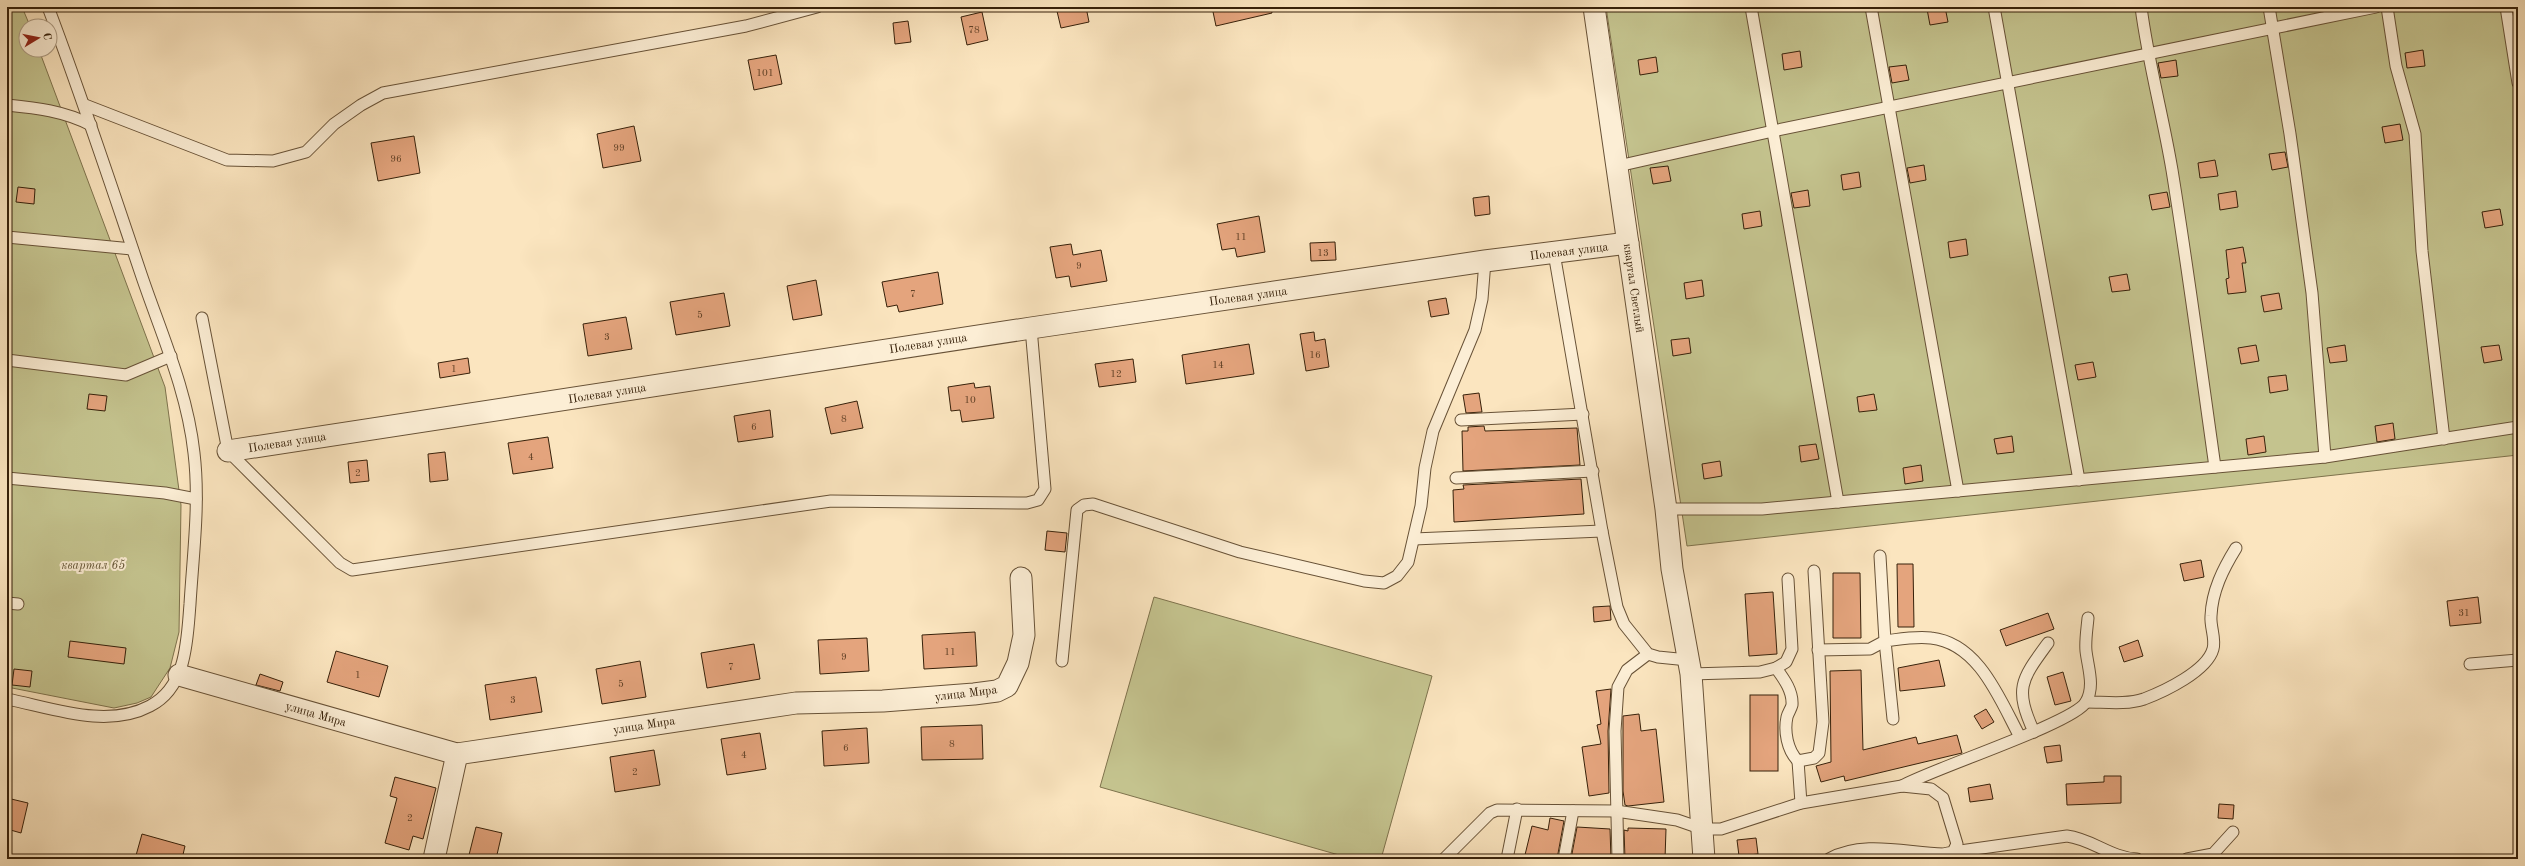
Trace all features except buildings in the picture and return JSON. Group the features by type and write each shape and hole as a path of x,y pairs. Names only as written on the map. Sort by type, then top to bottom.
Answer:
{"street":[{"name":"квартал Светлый","path":"1594,7 1666,509 1672,569 1689,667 1703,828 1704,859"},
{"name":"Полевая улица","path":"228,451 1031,328 1485,261 1628,243"},
{"name":"улица Мира","path":"179,675 457,754 796,702 883,701 997,691 1007,686 1018,663 1024,635 1022,578"},
{"path":"434,859 457,754"}],"lane":[{"path":"7,699 88,715 110,716 151,706 162,698 179,675 188,627 196,499 192,436 183,396 171,356 132,249 85,106 48,7"},
{"path":"85,106 227,160 273,161 306,152 334,124 361,105 383,94 746,26 817,7"},
{"path":"1751,7 1838,502"},
{"path":"1871,7 1887,107 1958,491"},
{"path":"1994,7 2079,480"},
{"path":"2141,7 2147,53 2162,113 2174,182 2215,467"},
{"path":"2269,7 2312,293 2325,457"},
{"path":"1618,166 1887,107 2147,53 2273,30 2376,7"},
{"path":"2387,7 2396,66 2414,134 2422,251 2444,439"},
{"path":"2506,7 2518,83"},
{"path":"7,105 49,110 75,116 91,125"},
{"path":"7,237 132,249"},
{"path":"1554,253 1593,471 1602,531 1617,607 1624,624 1648,654 1689,667 1760,672 1776,668 1786,662 1792,649 1788,579"},
{"path":"1062,661 1076,510 1084,505 1093,504 1240,552 1364,581 1384,583 1397,576 1408,562 1414,539 1433,431 1475,330 1482,299 1485,261"},
{"path":"202,318 228,451 340,563 352,570 831,501 1027,503 1042,497 1045,489 1031,328"},
{"path":"7,360 126,375 171,356"},
{"path":"1461,420 1583,414"},
{"path":"1666,509 1762,509 2325,457 2518,427"},
{"path":"1456,478 1593,471"},
{"path":"7,478 165,493 196,499"},
{"path":"1414,539 1602,531"},
{"path":"2086,702 2122,702 2143,699 2200,670 2210,659 2214,647 2211,616 2214,592 2223,569 2236,548"},
{"path":"1880,556 1893,719"},
{"path":"1798,761 1814,758 1819,753 1822,738 1814,571"},
{"path":"1444,859 1490,813 1497,810 1616,811 1677,820 1703,828 1721,829 1801,802 1902,786 2034,732 2079,711 2086,702 2090,689 2086,650 2088,618"},
{"path":"1818,650 1870,649 1886,641 1918,637 1948,641 1977,662 2020,737"},
{"path":"2034,732 2026,713 2021,688 2026,674 2048,643"},
{"path":"1618,859 1615,713 1618,687 1627,670 1648,654"},
{"path":"2470,664 2518,660"},
{"path":"1776,668 1791,695 1792,706 1787,717 1788,745 1792,755 1798,761 1801,802"},
{"path":"1902,786 1931,789 1943,798 1957,844 1953,852"},
{"path":"1507,859 1517,809"},
{"path":"1564,859 1573,811"},
{"path":"2187,859 2213,854 2233,832"},
{"path":"1829,859 1850,851 1882,849 1943,854 2067,836 2079,838 2107,854 2137,859"}],"green space":[{"name":"квартал 65","path":"7,7 22,7 27,18 18,18 18,58 42,58 165,387 181,505 179,632 170,668 151,697 137,703 114,708 7,687"},
{"path":"1606,7 2518,7 2518,455 1687,546"},
{"path":"1154,597 1432,676 1381,859 1353,859 1100,787"}]}
